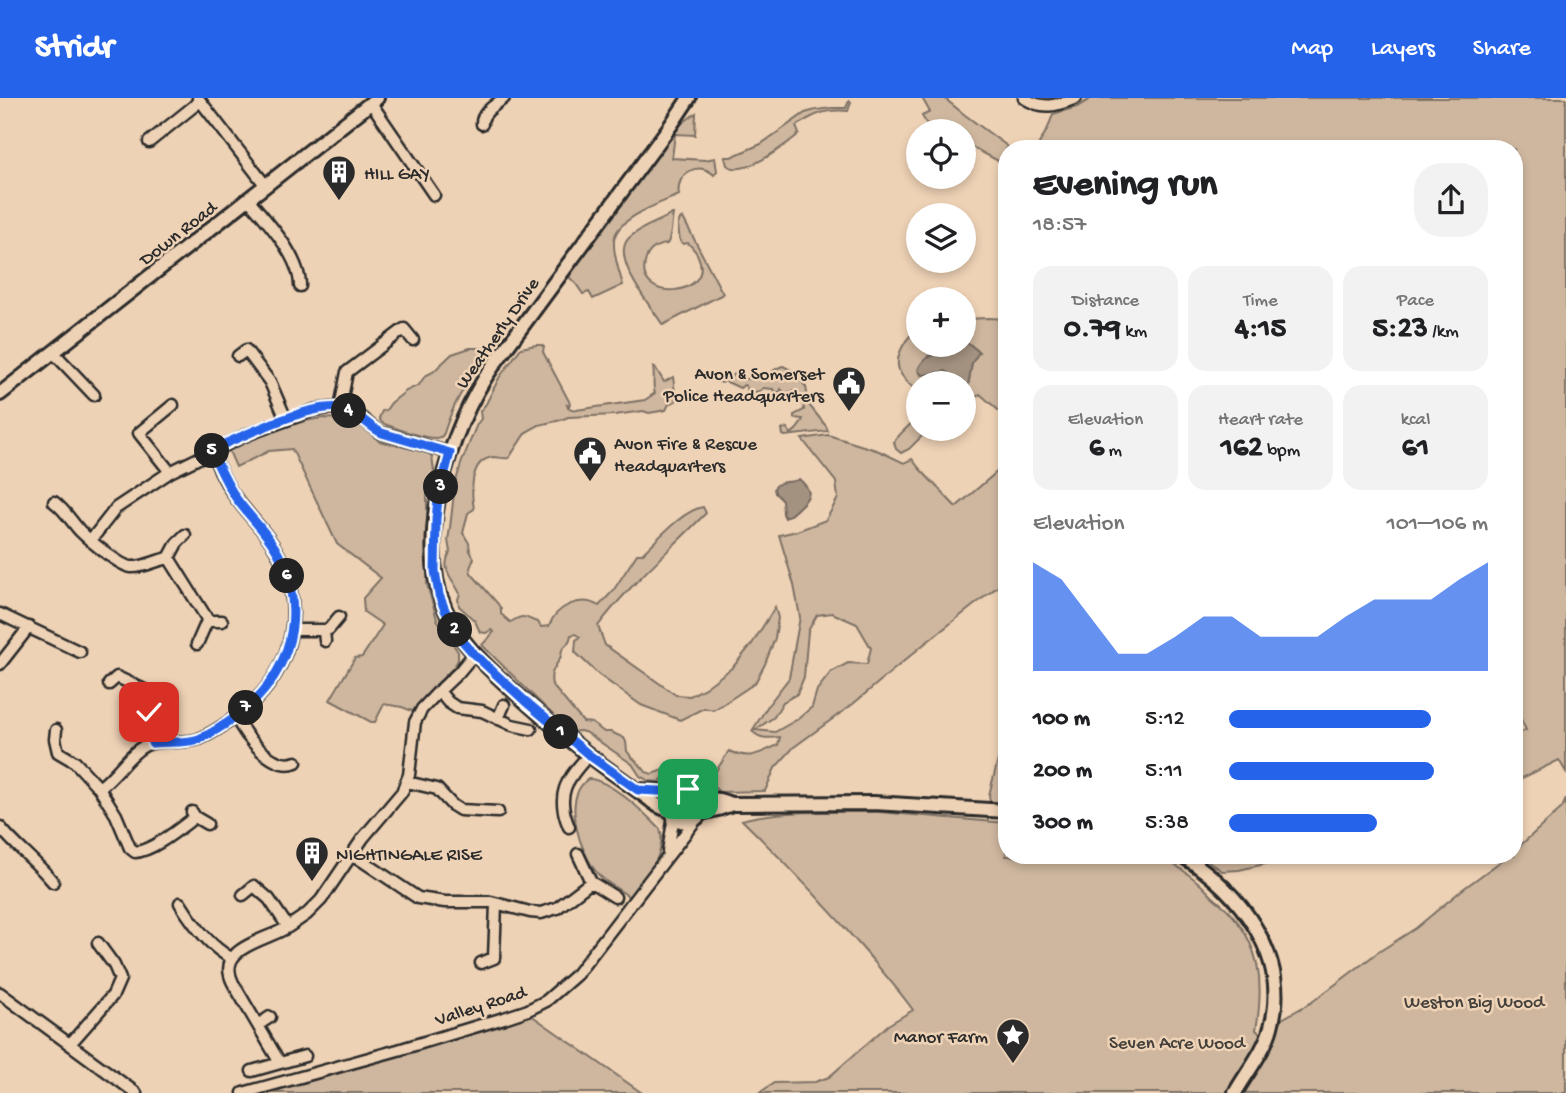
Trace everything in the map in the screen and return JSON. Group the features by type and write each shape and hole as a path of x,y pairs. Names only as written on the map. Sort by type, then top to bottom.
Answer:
{"street":[{"path":"482,124 484,115 504,98"},
{"name":"Weatherly Drive","path":"673,814 589,755 525,701 460,638 439,595 434,539 437,509 450,453 462,420 485,377 689,98"},
{"path":"1024,98 1037,105 1049,106 1076,98"},
{"path":"200,101 266,186"},
{"path":"162,139 200,101"},
{"path":"149,142 200,101"},
{"path":"374,101 434,195"},
{"name":"Down Road","path":"0,394 374,101"},
{"path":"248,200 261,213 302,278"},
{"path":"340,408 347,372 404,329 412,340"},
{"path":"246,350 270,382 286,419"},
{"path":"54,353 94,395"},
{"path":"129,440 173,405"},
{"path":"91,540 116,508 170,472 211,450 286,419 318,409 340,408 358,415 382,433 450,453"},
{"path":"139,433 170,472"},
{"path":"99,788 136,752 152,743 198,739 236,717 269,686 284,657 292,630 290,586 279,554 231,490 211,450"},
{"path":"61,503 78,529 120,564 129,567 169,558 185,535"},
{"path":"169,558 201,606 207,621 197,644"},
{"path":"0,614 80,652"},
{"path":"292,630 325,636 339,617"},
{"path":"207,621 222,621"},
{"path":"0,664 29,627"},
{"path":"280,1063 230,978 231,958 246,946 288,927 321,900 407,782 415,722 422,709 474,654"},
{"path":"108,684 117,673 150,692 152,695 147,723 152,743"},
{"path":"439,691 453,706 482,711 512,725 531,729"},
{"path":"498,719 504,705"},
{"path":"236,717 243,731 261,751 282,768 296,762"},
{"path":"56,730 58,752 75,762 99,788 116,815 130,848 135,852 160,841 194,815 207,824"},
{"path":"50,760 58,752"},
{"path":"569,827 562,802 565,786 589,755"},
{"path":"407,782 437,789 460,810 482,806 498,812"},
{"path":"638,790 677,792 688,789 701,797 732,804 874,803 998,811"},
{"name":"Valley Road","path":"667,855 673,814 671,801 677,792"},
{"path":"699,815 702,808 701,797"},
{"path":"673,814 678,820 689,822 699,815 732,804"},
{"name":"Valley Road","path":"243,1093 493,1022 546,1001 577,974 699,815"},
{"path":"552,820 564,816"},
{"path":"0,827 17,848 49,869 53,882"},
{"path":"578,853 591,882 615,897"},
{"path":"352,854 416,903 482,902 530,912 560,913 591,882"},
{"path":"1194,864 1217,880 1243,910 1262,941 1273,971 1275,1010 1271,1029 1235,1093"},
{"path":"243,895 254,880 288,927"},
{"path":"180,903 210,943 231,958"},
{"path":"481,963 498,961 496,904"},
{"path":"182,927 191,920"},
{"path":"70,1044 113,995 120,979 114,965 98,943"},
{"path":"120,979 131,976"},
{"path":"0,993 136,1093"},
{"path":"258,1024 270,1017"},
{"path":"252,1071 305,1056"}],"green space":[{"path":"922,98 944,98 970,119 924,119 922,116 930,112"},
{"path":"1092,98 1566,98 1566,772 1559,760 1523,778 1523,731 1526,730 1523,724 1523,140 1041,140 1053,114 1077,107"},
{"path":"849,101 848,111 820,113 796,126 799,134 764,159 743,168 727,165 725,157 761,144 805,113 846,108"},
{"path":"696,113 695,135 675,134 672,158 715,158 717,171 714,175 702,169 689,171 681,180 679,195 640,212 622,225 616,233 614,246 623,285 593,299 589,292 583,294 569,277 573,268 673,130"},
{"path":"976,123 999,140 998,161 976,149"},
{"path":"673,214 669,241 654,248 646,259 645,274 650,283 661,289 674,290 696,281 701,270 698,256 688,243 683,244 680,241 678,225 683,218 723,294 663,325 634,282 624,257 624,246 633,234"},
{"path":"976,319 998,319 998,410 980,394 976,397 976,371 971,371 977,350"},
{"path":"906,342 906,357 928,357 922,371 906,371 906,381 898,364"},
{"path":"536,345 544,347 543,352 570,403 568,408 576,410 645,400 655,393 653,367 664,382 673,377 676,401 669,404 666,410 649,413 643,411 568,417 539,425 524,435 509,458 493,457 479,464 472,486 474,509 468,513 463,533 474,558 471,573 498,604 501,614 510,622 524,617 538,622 541,627 549,626 557,613 570,604 585,602 599,606 613,591 637,554 642,554 679,519 703,507 706,513 636,582 598,626 605,645 676,695 690,696 733,667 752,644 775,607 778,618 775,638 755,683 713,710 704,708 680,720 641,705 599,675 575,652 576,640 580,637 571,635 552,672 552,685 583,722 592,723 604,732 624,738 627,751 646,772 652,774 666,769 669,771 671,777 660,782 649,781 640,776 632,764 587,733 570,732 482,645 494,632 480,632 475,621 459,606 460,594 447,569 455,484 481,419 480,411 521,348"},
{"path":"470,348 481,348 488,353 457,400 442,436 420,436 382,423 379,418 382,411 391,403 419,385 425,376 452,354"},
{"path":"783,366 793,371 806,387 809,405 828,431 783,435 782,429 788,428 790,434 798,428 803,419 794,418 794,415 804,410 803,398 797,396 795,391 785,393 781,389 780,392 774,392 773,389 763,388 749,393 744,385 740,388 727,380 719,382 737,373 738,379 760,379"},
{"path":"326,418 351,420 363,426 379,441 429,453 432,457 434,471 427,494 427,584 437,619 458,652 458,660 415,710 384,704 375,722 330,700 355,658 362,657 383,625 364,612 363,598 381,578 337,544 292,449 269,451 236,467 229,451 291,426"},
{"path":"906,429 906,441 917,441 901,453 894,442"},
{"path":"828,435 879,451 904,463 912,459 956,507 998,471 998,586 853,704 794,747 775,768 765,791 719,792 712,785 716,771 729,751 754,755 778,745 780,737 762,737 752,731 789,678 800,617 794,585 779,535 826,520 838,498 836,482 802,439","holes":["832,613 857,624 871,648 867,664 848,663 831,672 817,690 812,707 798,719 775,732 755,730 774,717 783,702 797,694 804,677 808,631 817,615"]},
{"path":"998,760 998,802 990,802 989,795"},
{"path":"588,779 616,790 660,829 660,847 654,866 629,897 598,874 580,840 576,826 576,799 580,788"},
{"name":"Weston Big Wood","path":"1566,799 1566,1093 1242,1093 1282,1019 1312,1002 1377,953 1416,928 1497,864 1523,864 1523,843 1562,808"},
{"name":"Seven Acre Wood","path":"879,812 998,822 998,864 1173,864 1228,910 1247,937 1257,966 1260,996 1256,1030 1262,1035 1228,1093 759,1093 774,1083 815,1082 829,1077 888,1025 913,1010 835,917 742,820 782,813"},
{"path":"1213,864 1265,864 1239,870 1222,871"},
{"path":"531,1015 642,1093 263,1093 340,1073"}],"shaded area":[{"path":"976,357 971,371 919,371 926,358"},
{"path":"799,479 807,487 808,496 785,518 782,500 774,488"}],"place":[{"name":"HILL GAY","path":"339,202"},
{"name":"Avon & Somerset Police Headquarters","path":"849,413"},
{"name":"Avon Fire & Rescue Headquarters","path":"590,483"},
{"name":"NIGHTINGALE RISE","path":"312,883"},
{"name":"Manor Farm","path":"1013,1065"}],"route":[{"path":"149,712 147,727 152,743 192,741 202,738 236,717 269,686 279,670 290,636 290,586 275,548 225,481 211,450 286,419 318,409 340,408 358,415 382,433 450,453 438,499 434,539 435,571 439,595 451,624 474,654 589,755 638,790 677,792 688,789"}]}
